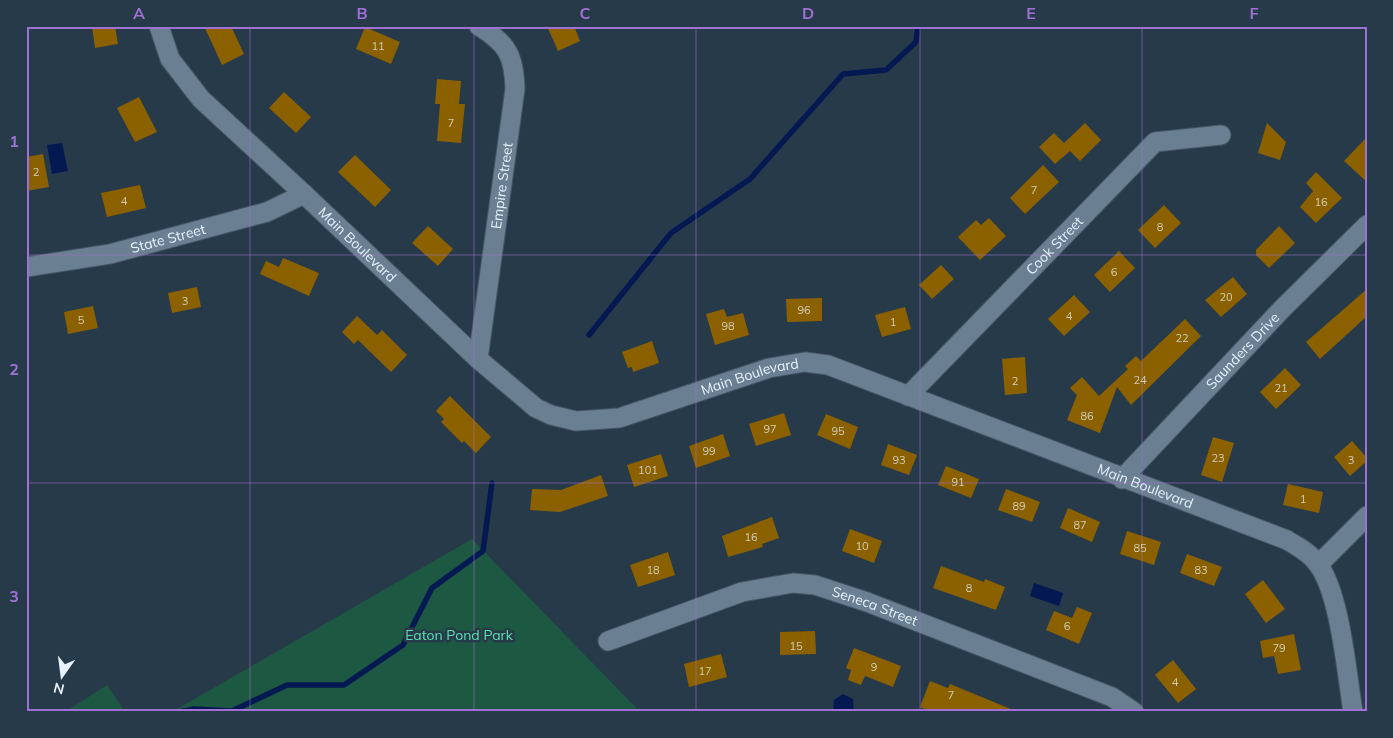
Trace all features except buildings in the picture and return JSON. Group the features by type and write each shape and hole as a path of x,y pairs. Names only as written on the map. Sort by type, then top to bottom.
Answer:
{"street":[{"name":"Main Boulevard","path":"159,26 170,59 201,99 478,359 536,408 552,415 576,421 619,418 769,368 805,362 828,365 1122,479 1286,540 1305,551 1319,564 1329,586 1337,615 1353,712"},
{"name":"Empire Street","path":"478,359 516,89 515,67 509,51 496,36 479,26"},
{"name":"Cook Street","path":"908,396 1155,142 1221,135"},
{"name":"State Street","path":"26,267 110,254 267,212 304,194"},
{"name":"Saunders Drive","path":"1122,479 1282,309 1367,225"},
{"path":"1319,564 1367,516"},
{"name":"Seneca Street","path":"608,641 742,592 793,583 815,585 868,602 1104,694 1134,712"}],"green space":[{"name":"Eaton Pond Park","path":"472,539 640,712 172,712"},
{"path":"107,685 125,712 65,712"}],"shaded area":[{"path":"62,143 68,171 52,174 47,145"},
{"path":"1034,583 1063,593 1059,606 1030,596"},
{"path":"843,694 853,699 854,712 833,712 834,700"}],"waterway":[{"path":"589,335 671,233 750,179 843,74 886,70 916,42 918,26"},
{"path":"179,712 194,709 232,711 287,685 344,685 403,645 432,588 483,551 492,483"}]}
